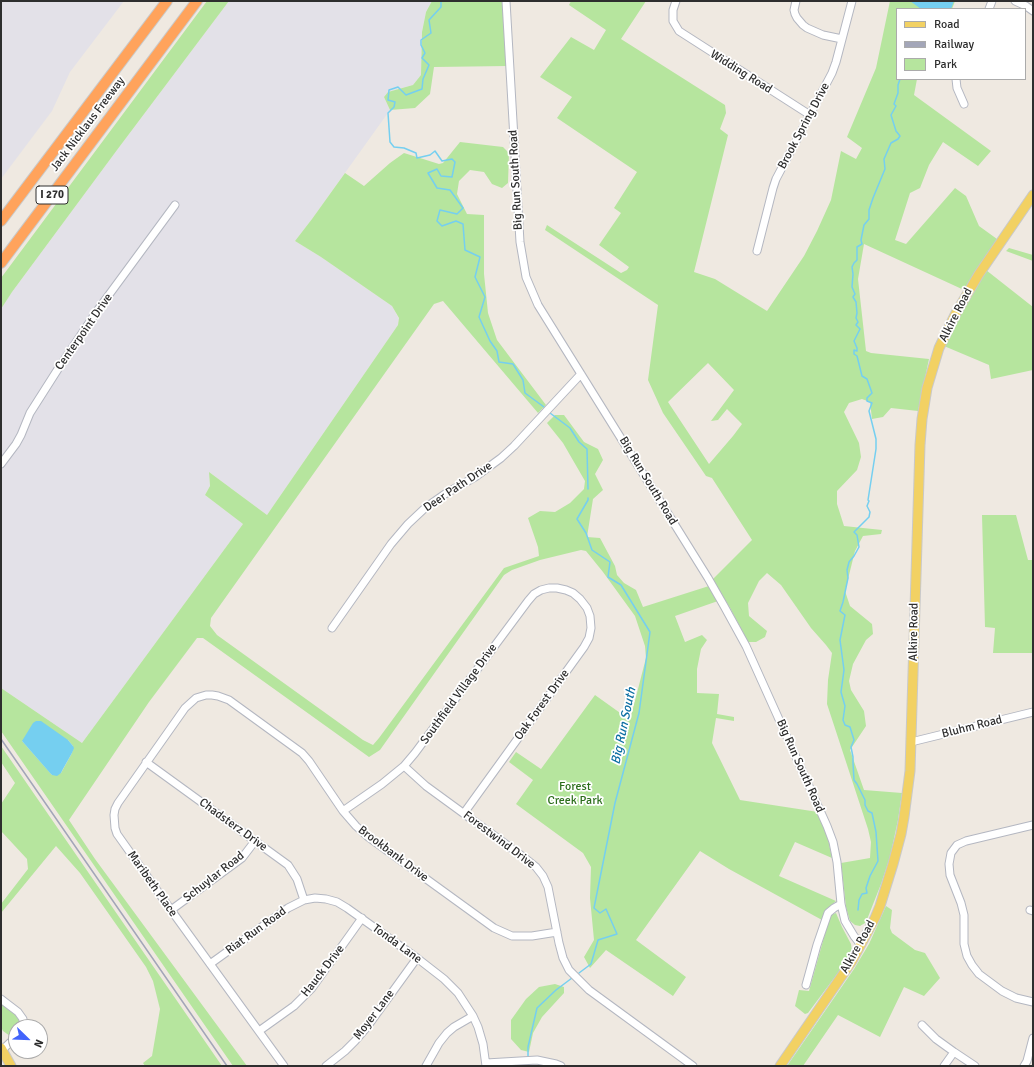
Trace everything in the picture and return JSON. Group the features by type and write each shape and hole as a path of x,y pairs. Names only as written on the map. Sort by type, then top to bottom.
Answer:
{"highway":[{"name":"Jack Nicklaus Freeway","path":"1,220 167,1"},
{"name":"Jack Nicklaus Freeway","path":"1,263 197,1"}],"main road":[{"name":"Alkire Road","path":"780,1066 841,978 861,945 880,906 893,864 901,834 908,794 911,742 920,445 923,412 929,383 939,348 956,313 978,274 1033,196"},
{"path":"1,1050 11,1066"}],"street":[{"name":"Big Run South Road","path":"506,1 520,242 526,277 538,305 708,578 746,646 821,812 833,842 837,862 841,904 845,921 861,945"},
{"name":"Widding Road","path":"676,1 672,15 675,26 679,31 810,115"},
{"path":"796,1 794,10 797,18 803,25 823,35 842,39"},
{"name":"Brook Spring Drive","path":"757,251 774,183 832,73 852,1"},
{"path":"1014,1 1033,11"},
{"path":"956,80 957,88 964,104"},
{"name":"Centerpoint Drive","path":"1,464 16,444 30,413 58,369 97,311 175,205"},
{"name":"Deer Path Drive","path":"332,628 391,544 408,524 425,508 445,494 475,478 501,458 581,374"},
{"name":"Southfield Village Drive","path":"343,811 382,784 404,766 415,754 534,594 545,589 557,588 566,590 573,594"},
{"name":"Oak Forest Drive","path":"464,814 589,638 591,628 590,616 584,604 573,594"},
{"name":"Brookbank Drive","path":"196,698 212,695 229,700 302,754 309,761 343,811 367,836 494,928 512,936 532,936 557,932"},
{"name":"Maribeth Place","path":"196,698 185,708 118,803 115,809 113,822 114,828 171,910 284,1066"},
{"name":"Bluhm Road","path":"911,742 1033,712"},
{"name":"Chadsterz Drive","path":"146,762 288,865 297,879 304,900"},
{"name":"Forestwind Drive","path":"404,766 426,786 536,867 543,876 548,887 563,958 569,970 589,990 693,1066"},
{"path":"1033,825 966,840 958,845 951,853 949,869 964,915 964,944 967,956 972,965 979,974 1002,991 1016,998 1033,1002"},
{"name":"Schuylar Road","path":"171,910 242,858 255,841"},
{"name":"Tonda Lane","path":"304,900 316,898 326,899 347,908 444,978 458,993 473,1016 483,1044 486,1065"},
{"name":"Riat Run Road","path":"210,964 288,908 304,900"},
{"path":"806,985 828,914 841,904"},
{"name":"Hauck Drive","path":"259,1031 294,1006 312,988 362,918"},
{"name":"Moyer Lane","path":"326,1066 345,1052 367,1027 417,958"},
{"path":"1,999 18,1012 23,1019"},
{"path":"426,1066 446,1033 473,1016"},
{"path":"922,1025 936,1039 975,1066"},
{"path":"1024,1066 1033,1038"},
{"path":"944,1066 954,1052"},
{"path":"486,1065 537,1060 561,1066"}],"shaded area":[{"path":"1,1 124,1 70,72 52,111 1,179"},
{"path":"229,1 432,1 426,12 422,32 421,75 413,85 388,92 384,97 390,110 295,241 392,306 399,319 398,325 267,515 209,472 210,486 205,495 243,524 82,743 1,688 1,309 117,150"}],"green space":[{"path":"207,1 229,1 117,150 1,309 1,278"},
{"path":"432,1 504,1 507,66 434,67 430,94 415,108 390,110 384,97 388,92 413,85 421,75 422,32 426,12"},
{"path":"571,1 646,1 621,39 725,105 726,113 720,129 728,135 694,272 715,279 767,311 804,256 817,231 831,200 841,151 856,159 862,148 847,137 876,68 890,1 955,1 952,8 896,8 896,80 917,80 914,95 991,151 978,166 943,142 929,165 920,188 910,193 895,240 906,244 955,188 966,196 979,226 997,239 964,290 864,244 858,279 866,351 871,353 929,359 918,411 891,408 883,417 872,419 870,402 862,399 849,403 844,412 859,443 861,457 857,470 837,491 837,504 844,526 882,530 881,534 863,536 855,551 845,591 850,606 872,624 873,634 866,640 853,664 849,681 851,690 864,711 866,726 850,750 864,790 902,793 890,857 868,917 865,923 860,926 855,925 850,921 846,907 841,863 870,858 871,842 827,704 828,680 832,653 811,628 781,585 767,573 759,581 748,603 749,616 767,631 765,637 756,642 748,642 729,606 712,580 752,540 712,478 706,476 663,413 648,380 658,305 545,230 547,225 621,273 629,267 599,245 621,213 614,208 637,172 557,118 572,97 540,77 571,37 594,50 606,30 569,5","holes":["708,363 734,390 711,421 718,420 727,409 742,424 709,464 668,402"]},
{"name":"Forest Creek Park","path":"460,142 503,147 509,153 508,183 502,188 492,184 484,172 470,170 459,181 457,194 467,214 484,215 484,274 488,313 497,340 546,405 538,413 443,301 434,304 211,618 210,626 217,635 363,740 373,745 504,568 539,556 538,547 528,518 540,511 555,512 570,503 584,489 585,481 563,443 547,423 555,415 564,415 584,442 598,449 603,460 595,474 603,490 593,499 587,537 600,538 615,566 617,575 624,583 636,590 643,607 709,586 718,601 675,616 685,642 702,635 707,640 701,649 697,669 697,693 719,694 717,714 734,717 734,721 716,718 712,743 740,800 818,812 827,834 832,858 795,842 779,876 836,901 826,910 822,920 729,869 700,851 636,940 686,977 673,996 606,950 590,968 584,957 594,940 590,898 591,867 583,853 516,804 533,780 509,762 516,752 541,769 595,695 630,720 646,658 645,646 635,616 586,551 581,550 540,560 512,570 504,575 380,750 369,757 203,638 197,638 149,702 69,820 95,859 247,1066 233,1066 1,731 1,688 82,743 243,524 205,495 210,486 209,472 267,515 398,325 399,318 392,306 295,241 345,173 364,186 404,153 439,164 443,163","holes":["68,740 73,746 72,753 61,773 52,775 22,741"]},
{"path":"1009,248 1033,255 1033,261 1006,251"},
{"path":"986,270 1033,307 1033,370 991,379 989,365 944,346 961,309"},
{"path":"982,515 1016,515 1028,560 1033,560 1033,653 993,653 995,628 985,627"},
{"path":"1,746 222,1066 145,1066 143,1063 152,1056 160,1009 153,981 146,967 80,873 56,846 1,913 1,904 28,869 27,859 1,831 1,804 15,783 1,762"},
{"path":"886,906 892,910 890,928 892,933 915,950 925,953 940,978 924,996 904,987 880,1037 838,1015 803,1066 787,1066 854,969 869,944"},
{"path":"836,913 851,944 852,952 808,1013 805,1014 795,1006 799,990 809,991 828,923 831,915"},
{"path":"555,984 564,987 564,993 542,1017 533,1033 529,1052 521,1050 511,1039 511,1020 526,999 539,987"},
{"path":"1,1003 14,1012 19,1019 8,1019 8,1035 3,1031 1,1027"}],"water":[{"path":"910,1 954,1 951,8 920,8"},
{"path":"36,721 41,721 68,740 74,748 61,773 57,776 50,773 22,741 33,723"}],"waterway":[{"name":"Big Run South","path":"441,1 441,7 429,20 431,33 421,40 421,45 425,53 422,58 429,65 423,79 422,89 406,95 398,87 389,90 388,100 395,102 394,107 388,113 390,142 394,147 404,148 416,153 417,158 430,155 435,151 442,161 452,159 455,162 452,177 441,176 437,169 428,173 437,188 450,190 463,208 457,214 440,210 437,221 442,226 456,221 463,224 465,250 480,257 475,277 485,297 479,317 490,341 497,351 499,362 513,364 523,380 525,393 544,407"},
{"path":"858,910 859,900 862,894 867,893 866,888 870,876 878,861 876,832 872,813 868,811 865,805 865,800 854,780 851,747 854,740 850,727 845,725 843,720 845,706 841,692 844,670 840,640 845,615 840,611 848,578 847,570 849,562 859,547 857,535 854,532 869,517 870,512 867,506 876,449 876,439 869,411 872,403 867,401 867,398 872,393 867,379 862,376 857,356 854,354 854,350 857,351 854,341 860,329 856,325 858,322 856,318 856,302 853,297 855,294 852,287 852,267 857,260 857,247 862,244 861,240 864,225 869,219 869,210 885,169 884,159 891,143 900,136 896,131 891,115 896,106 894,104 898,93 900,80"},
{"name":"Big Run South","path":"550,413 570,428 579,442 587,449 588,489"},
{"name":"Big Run South","path":"579,973 591,964 598,940 617,934 606,909 600,913 594,908 615,803 639,713 650,632 621,585 608,577 610,562 592,550 586,533 577,519 588,498"},
{"name":"Big Run South","path":"528,1056 528,1047 537,1008 556,990 572,978"}],"railway":[{"path":"1,739 227,1066"}]}
